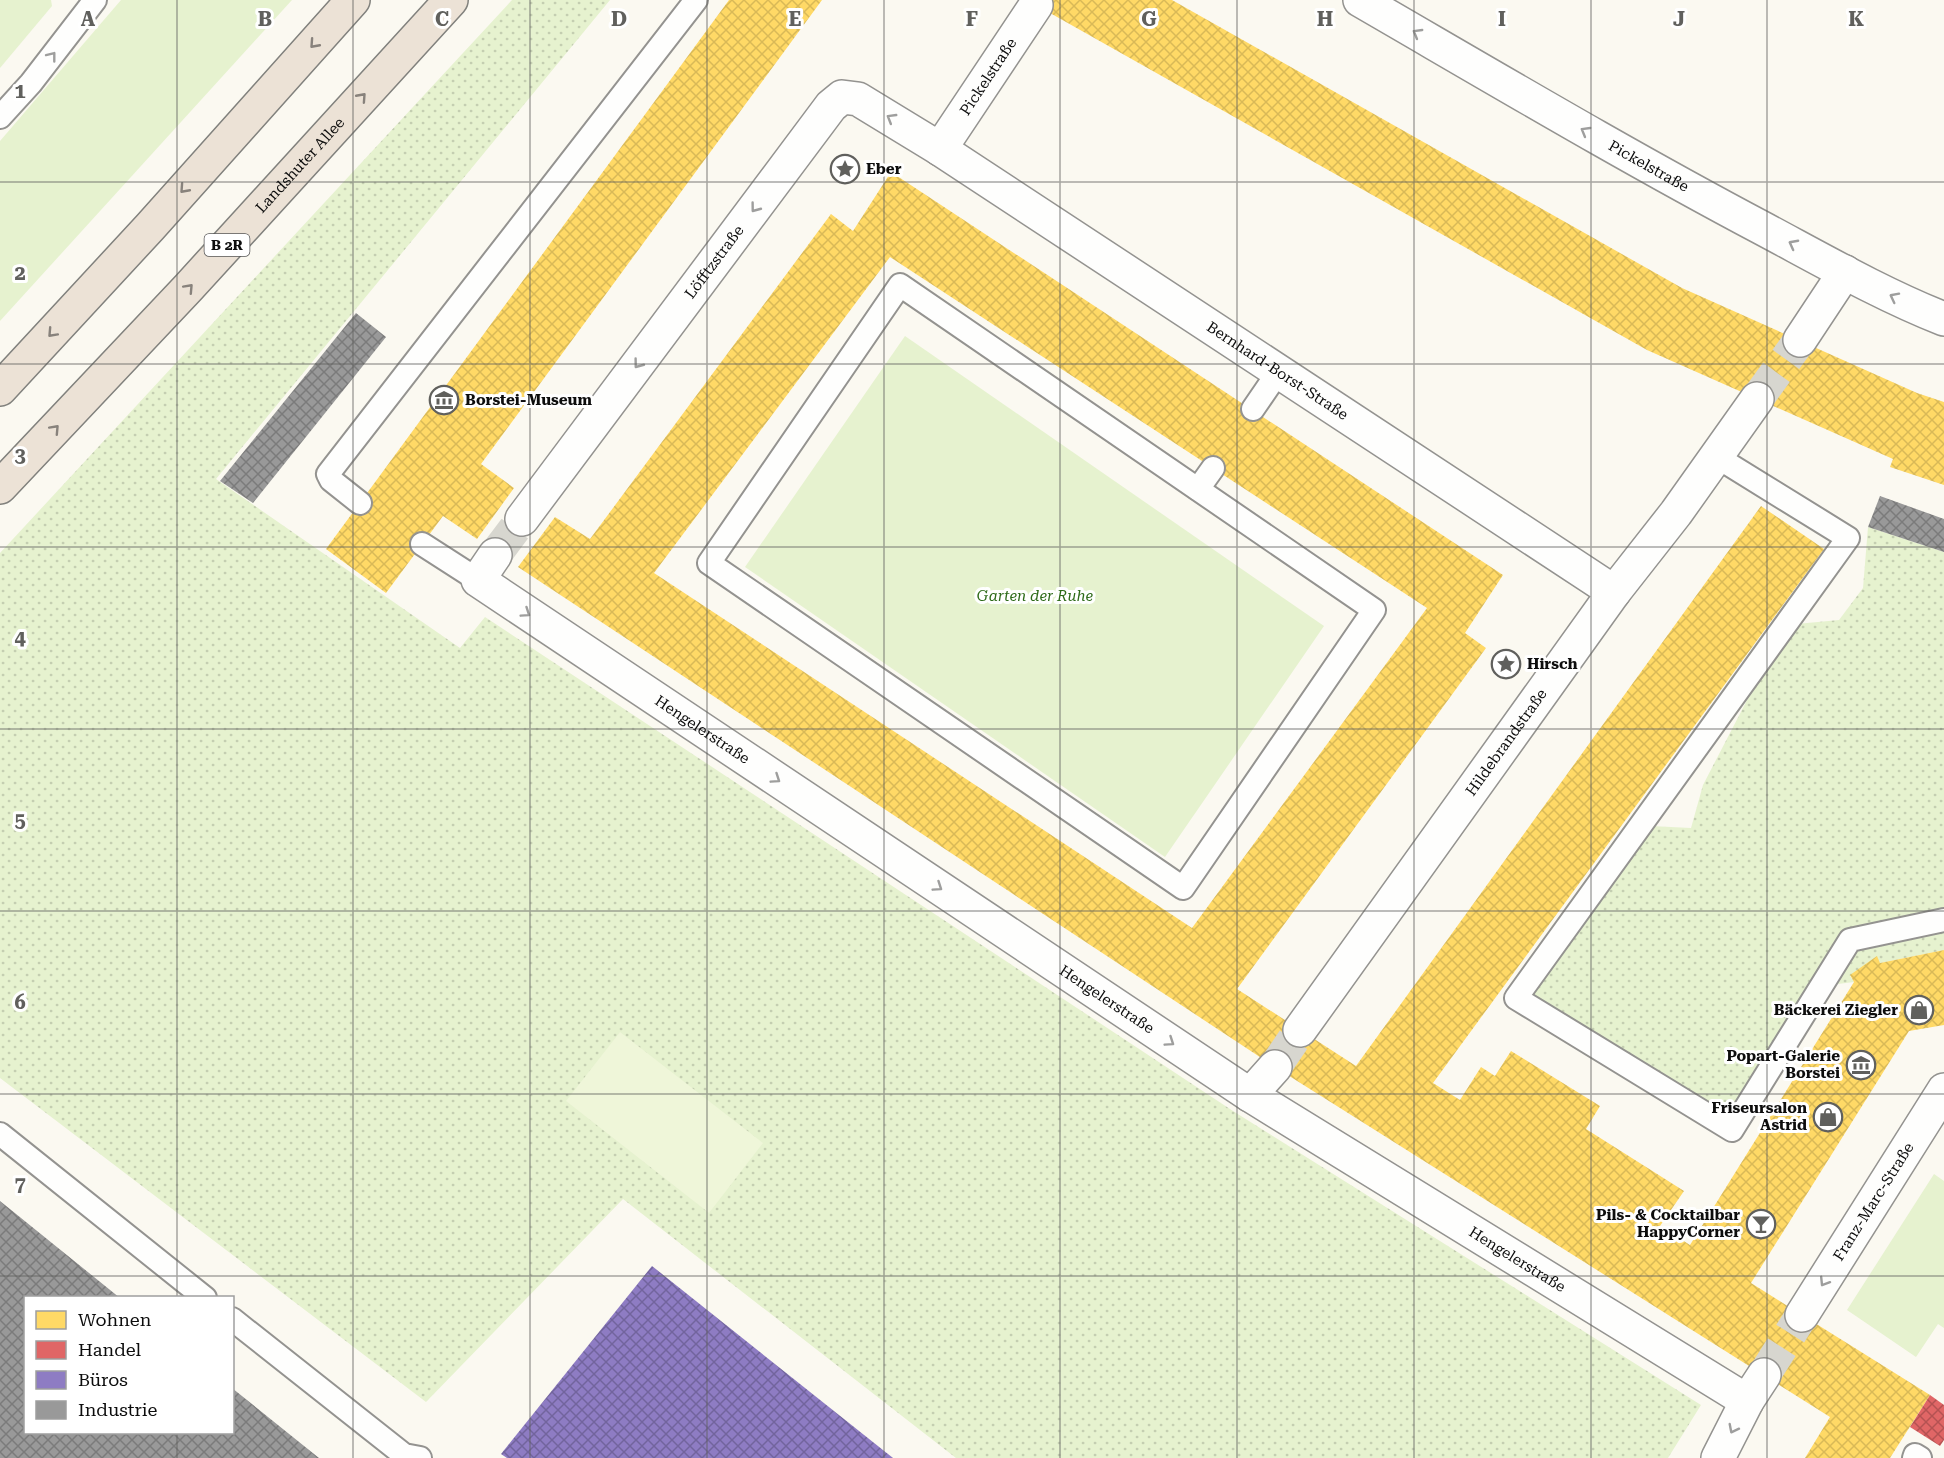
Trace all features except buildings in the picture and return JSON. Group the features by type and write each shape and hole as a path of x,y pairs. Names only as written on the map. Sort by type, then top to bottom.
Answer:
{"highway":[{"path":"0,388 150,227 352,0"},
{"name":"Landshuter Allee","path":"0,487 188,288 450,0"}],"street":[{"name":"Pickelstraße","path":"1360,0 1648,168 1907,304 1944,319"},
{"name":"Pickelstraße","path":"940,149 1000,63 1036,5"},
{"name":"Löfftzstraße","path":"522,519 831,106 842,97 858,99 940,149"},
{"name":"Bernhard-Borst-Straße","path":"940,149 1614,592"},
{"path":"1800,340 1845,272"},
{"name":"Hildebrandstraße","path":"1300,1030 1614,592 1717,457 1756,399"},
{"name":"Hengelerstraße","path":"487,568 1251,1095 1755,1388 1718,1458"},
{"path":"1251,1095 1275,1067"},
{"name":"Franz-Marc-Straße","path":"1803,1315 1944,1090"}],"lane":[{"path":"0,117 31,83 95,0"},
{"path":"360,503 331,480 328,474 696,0"},
{"path":"900,285 1198,489 1374,610 1183,888 709,563 900,285"},
{"path":"1253,410 1279,371"},
{"path":"1717,457 1848,538 1516,998 1732,1130 1850,940 1944,920"},
{"path":"1198,489 1213,468"},
{"path":"422,544 487,568"},
{"path":"0,1134 202,1296"},
{"path":"234,1321 404,1455 420,1458"},
{"path":"1914,1458 1916,1455 1920,1458"}],"green space":[{"path":"0,0 51,0 52,6 0,68"},
{"path":"121,0 292,0 0,321 0,141"},
{"path":"512,0 610,0 216,479 460,648 485,617 1233,1111 1701,1405 1668,1458 956,1458 623,1199 426,1402 0,1078 0,553"},
{"name":"Garten der Ruhe","path":"905,336 1324,626 1165,857 745,567"},
{"path":"1868,527 1944,552 1944,950 1880,963 1876,957 1850,976 1854,982 1822,986 1732,1130 1516,998 1651,826 1691,828 1703,785 1786,625 1839,620 1863,588"},
{"path":"620,1032 763,1143 709,1213 566,1101"},
{"path":"1934,1174 1944,1181 1944,1328 1938,1324 1916,1357 1847,1310"}],"tunnel":[{"path":"1757,399 1800,340"},
{"path":"495,555 522,519"},
{"path":"1275,1067 1300,1030"},
{"path":"1764,1375 1802,1315"}],"place":[{"name":"Eber","path":"845,169"},
{"name":"Borstei-Museum","path":"444,400"},
{"name":"Hirsch","path":"1506,664"},
{"name":"Bäckerei Ziegler","path":"1919,1010"},
{"name":"Popart-Galerie Borstei","path":"1861,1065"},
{"name":"Friseursalon Astrid","path":"1828,1117"},
{"name":"Pils- & Cocktailbar HappyCorner","path":"1761,1224"}]}
